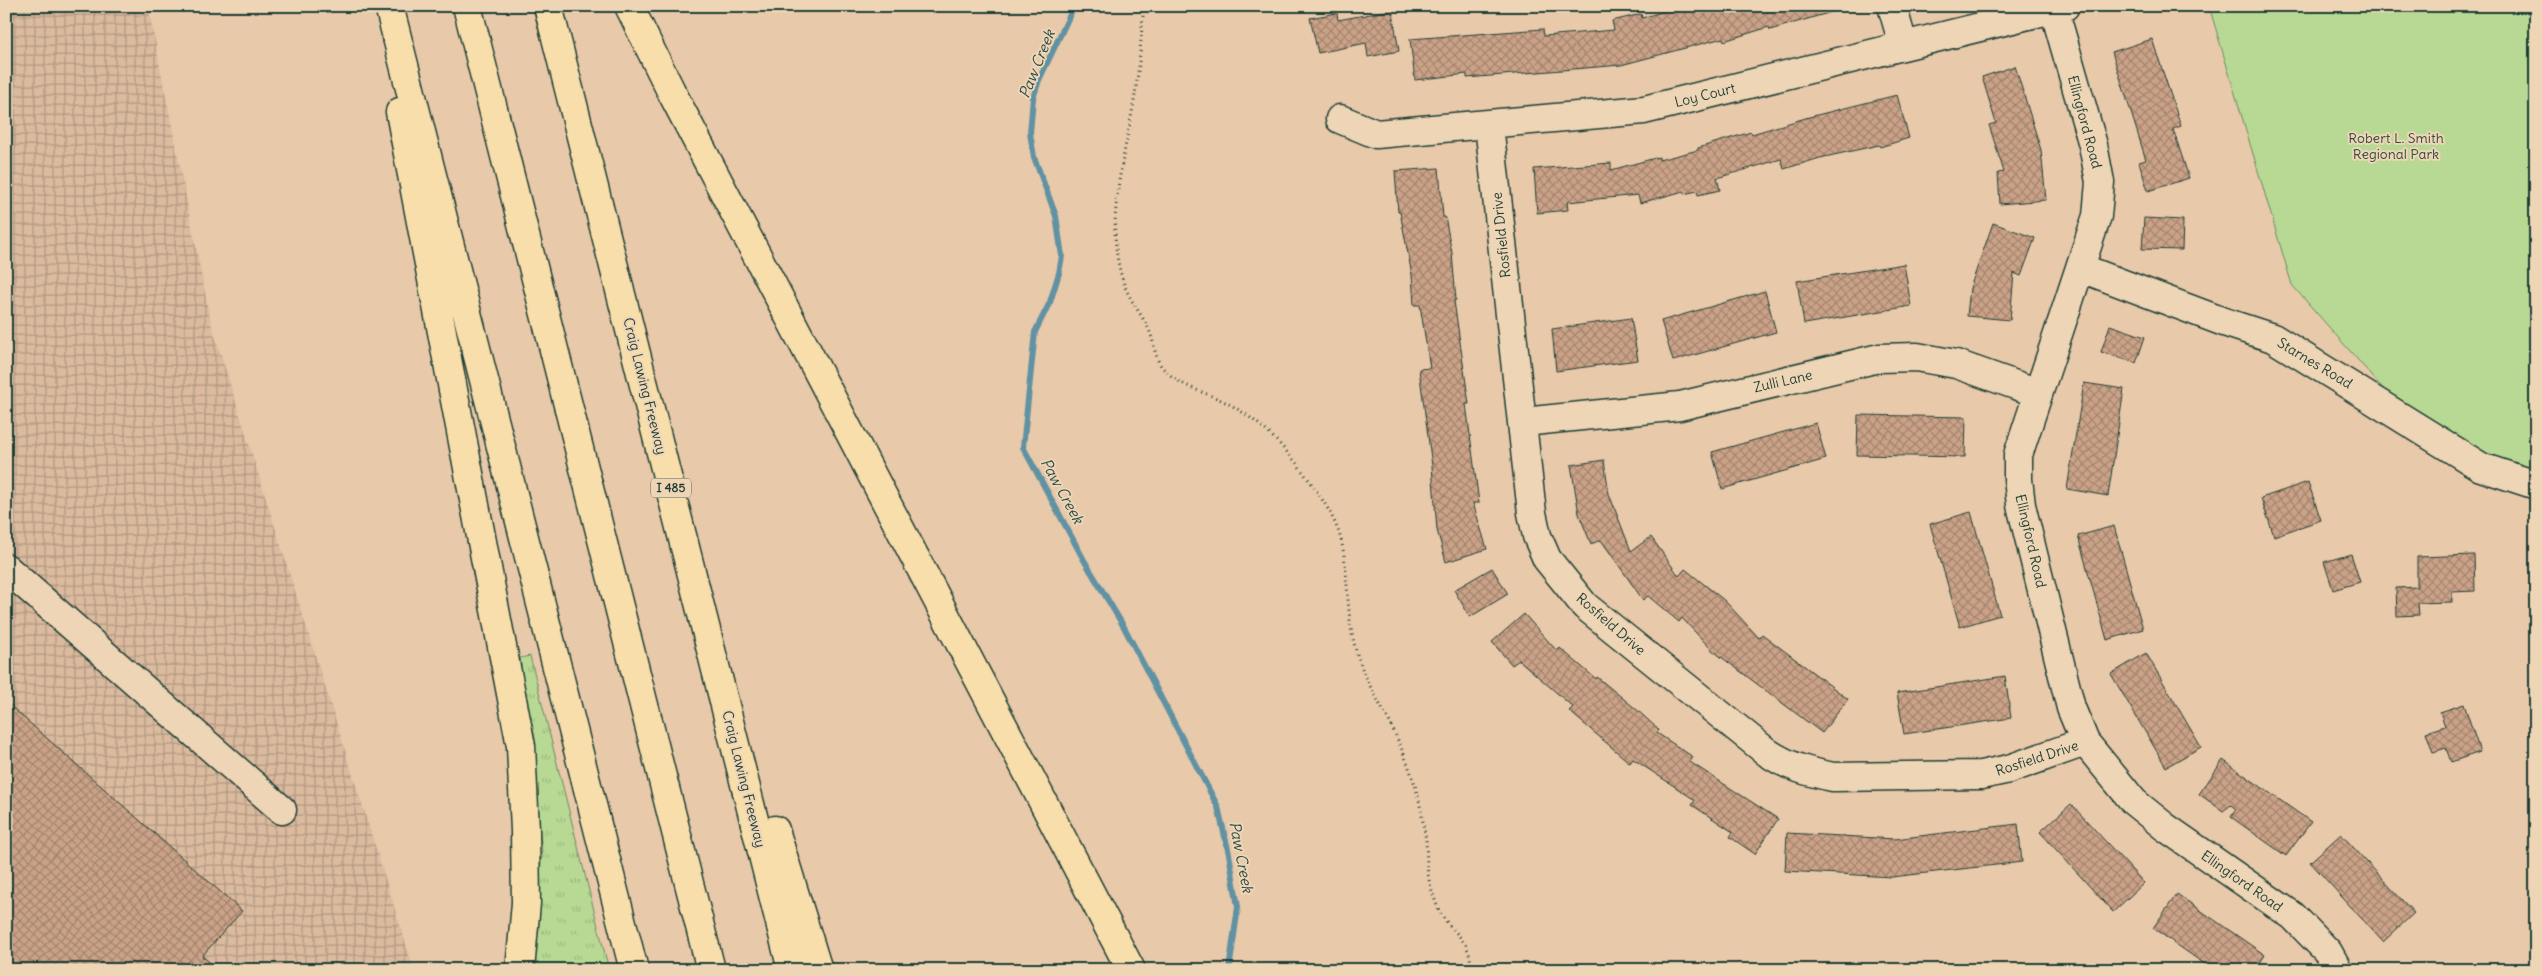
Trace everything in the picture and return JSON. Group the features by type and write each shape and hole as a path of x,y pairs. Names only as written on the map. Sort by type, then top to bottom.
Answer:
{"highway":[{"path":"389,6 403,136 521,746 526,830 526,903 520,970"},
{"path":"389,6 634,970"},
{"path":"467,6 711,970"},
{"name":"Craig Lawing Freeway","path":"548,6 685,540 792,970"},
{"path":"629,6 671,91 1131,970"},
{"path":"685,540 818,970"}],"street":[{"path":"1892,6 1903,44"},
{"name":"Loy Court","path":"1340,119 1376,134 1644,110 1903,44 2060,8"},
{"name":"Ellingford Road","path":"2060,8 2100,182 2097,216 2018,455 2018,478 2021,505 2071,708 2085,742 2134,802 2165,827 2293,916 2328,952 2338,970"},
{"name":"Rosfield Drive","path":"1489,125 1532,513 1537,536 1547,559 1562,580 1585,606 1785,765 1833,777 1958,777 2009,769 2085,742"},
{"name":"Starnes Road","path":"2081,268 2224,322 2273,338 2482,467 2536,485"},
{"name":"Zulli Lane","path":"1523,422 1680,406 1880,358 1917,357 1956,364 2038,393"},
{"path":"6,568 282,810"}],"path":[{"path":"1144,6 1136,88 1118,188 1115,224 1118,260 1125,286 1133,304 1146,322 1159,363 1165,371 1191,387 1227,403 1254,421 1285,450 1323,500 1335,523 1342,544 1348,615 1355,648 1370,688 1402,748 1416,786 1426,842 1426,871 1433,896 1442,915 1466,943 1471,958 1471,970"}],"shaded area":[{"path":"6,6 148,6 211,323 414,970 6,970"}],"green space":[{"name":"Robert L. Smith Regional Park","path":"2209,6 2536,6 2536,485 2415,425 2292,285"},
{"path":"530,656 609,970 532,970 542,851 520,658"}],"building":[{"path":"1680,6 1834,6 1835,11 1770,30 1769,27 1724,41 1723,38 1621,65 1467,78 1467,74 1415,80 1410,39 1543,29 1544,36 1614,30 1612,21 1641,14 1642,18"},
{"path":"1392,10 1399,51 1368,57 1366,43 1318,53 1310,18 1337,13 1338,20"},
{"path":"2152,39 2181,126 2173,129 2189,178 2148,191 2139,162 2146,160 2112,52"},
{"path":"2015,66 2041,150 2046,200 2000,204 1998,173 2004,172 1989,125 1996,123 1982,77"},
{"path":"1897,95 1909,138 1880,147 1879,145 1820,158 1784,169 1781,159 1717,178 1720,190 1698,195 1697,191 1684,194 1684,191 1640,203 1638,195 1567,202 1568,210 1537,213 1534,169 1611,163 1611,170 1659,157 1659,160 1698,150 1698,148 1751,132 1752,134 1809,117"},
{"path":"1439,168 1443,217 1445,217 1452,253 1456,300 1454,301 1469,404 1466,404 1479,503 1473,503 1487,549 1446,562 1437,530 1432,466 1419,369 1430,368 1420,305 1414,305 1412,275 1400,212 1398,212 1395,171"},
{"path":"2144,218 2183,220 2182,250 2142,249"},
{"path":"1993,223 2035,238 2021,276 2014,273 2010,320 1967,316 1970,288"},
{"path":"1904,264 1911,306 1804,324 1797,281"},
{"path":"1765,291 1776,332 1673,361 1661,321"},
{"path":"1631,318 1638,360 1556,371 1552,329"},
{"path":"2110,325 2145,337 2136,363 2101,352"},
{"path":"2084,383 2124,389 2108,496 2067,489"},
{"path":"1858,415 1966,417 1965,457 1857,455"},
{"path":"1816,423 1826,459 1722,489 1712,452"},
{"path":"1604,460 1609,494 1631,551 1651,537 1679,576 1685,569 1725,601 1759,638 1762,634 1848,699 1822,733 1712,650 1682,618 1679,622 1648,596 1643,600 1601,540 1591,544 1579,514 1571,465"},
{"path":"2308,482 2321,520 2274,536 2261,498"},
{"path":"1971,512 2000,615 1960,627 1930,524"},
{"path":"2114,526 2143,629 2107,640 2078,536"},
{"path":"2351,554 2360,582 2333,590 2324,562"},
{"path":"2474,555 2475,591 2452,592 2452,602 2418,603 2419,615 2397,616 2396,588 2417,587 2417,557"},
{"path":"1492,568 1508,594 1470,617 1454,590"},
{"path":"1524,614 1557,651 1560,648 1596,679 1597,677 1636,709 1659,730 1657,733 1693,757 1690,762 1778,819 1755,854 1730,837 1733,832 1692,805 1695,800 1633,759 1630,763 1569,711 1573,707 1519,660 1512,665 1492,642"},
{"path":"2146,653 2201,747 2166,767 2111,674"},
{"path":"2005,676 2011,718 1904,734 1897,693"},
{"path":"6,702 242,911 202,956 219,970 6,970"},
{"path":"2464,704 2480,752 2451,762 2446,748 2433,752 2426,732 2445,726 2440,712"},
{"path":"2223,760 2311,822 2286,856 2231,817 2236,809 2231,805 2223,811 2199,794"},
{"path":"2071,804 2144,883 2113,912 2040,832"},
{"path":"2018,824 2022,862 1892,877 1785,871 1787,833 1895,839"},
{"path":"2341,834 2414,913 2383,942 2310,862"},
{"path":"2177,894 2265,955 2255,970 2213,970 2153,928"}],"waterway":[{"name":"Paw Creek","path":"1074,6 1039,80 1033,98 1030,133 1034,157 1056,216 1062,256 1050,302 1035,332 1023,447 1084,560 1124,627 1218,807 1229,854 1238,907 1229,970"}]}
